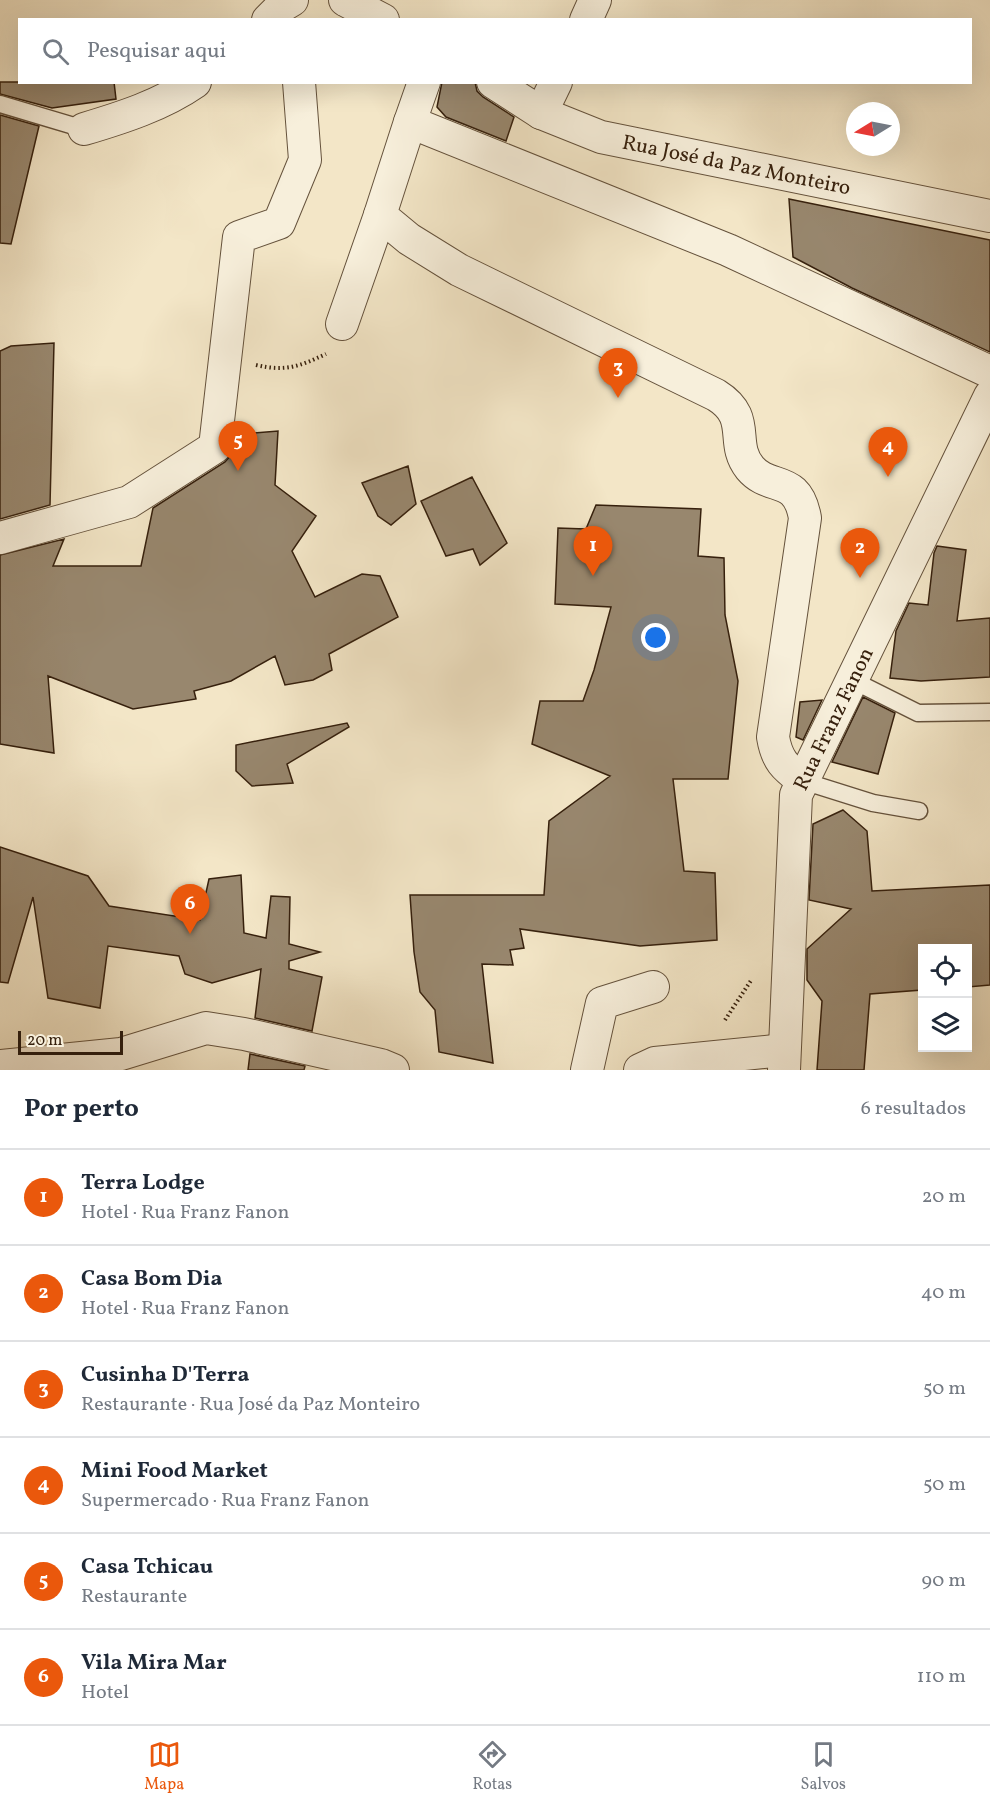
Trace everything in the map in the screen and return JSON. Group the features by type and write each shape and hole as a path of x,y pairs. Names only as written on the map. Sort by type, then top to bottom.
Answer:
{"street":[{"path":"270,18 292,0 294,18"},
{"path":"345,0 379,18"},
{"path":"587,18 595,0"},
{"path":"84,129 122,118 185,90 192,84"},
{"path":"0,538 129,502 215,447 239,237 279,223 305,160 299,84"},
{"path":"342,324 423,84"},
{"name":"Rua José da Paz Monteiro","path":"496,84 542,113 601,137 990,216"},
{"path":"542,113 555,84"},
{"path":"410,122 728,249 990,372"},
{"path":"380,215 409,240 459,270 729,403 736,413 745,461 752,470 791,489 802,502 804,518 773,737 776,754 785,767 803,781"},
{"name":"Rua Franz Fanon","path":"784,1060 796,795 990,396"},
{"path":"587,1070 602,1004 653,987"},
{"path":"0,1066 121,1054 206,1028 244,1034 381,1065 393,1070"},
{"path":"640,1070 655,1063 784,1060"}],"lane":[{"path":"0,104 84,129"},
{"path":"852,680 918,713 990,712"},
{"path":"803,781 873,803 919,811"}],"path":[{"path":"226,350 248,363 271,369 299,366 328,353 342,324"},
{"path":"716,1024 726,1020 753,978 754,968"}],"building":[{"path":"0,82 114,84 116,99 52,108 0,94"},
{"path":"442,84 475,84 477,91 483,97 514,117 506,141 446,117 437,107"},
{"path":"0,115 39,126 11,244 0,243"},
{"path":"789,199 990,240 990,352 852,288 793,257"},
{"path":"54,343 50,505 0,519 0,351 11,346"},
{"path":"278,431 275,485 316,516 292,551 315,597 362,574 380,576 398,617 329,654 332,670 313,680 285,685 275,656 231,681 194,691 196,699 133,709 48,676 54,753 0,744 0,555 64,539 53,566 141,566 153,508 225,462 233,448 254,433"},
{"path":"408,466 416,504 391,525 378,516 362,483"},
{"path":"472,477 507,543 480,565 473,549 446,556 421,501"},
{"path":"596,505 701,509 698,556 724,558 725,615 738,681 728,779 673,779 684,871 715,873 717,940 640,946 520,929 524,948 510,950 513,965 482,964 493,1063 439,1052 435,1010 420,992 414,952 410,895 544,895 549,821 610,776 532,744 540,701 583,701 611,607 555,604 558,528 586,529"},
{"path":"937,546 966,550 957,621 990,618 990,677 921,681 890,678 896,631 909,603 928,605 934,553"},
{"path":"863,697 895,713 878,774 832,762"},
{"path":"822,700 803,740 796,737 800,702"},
{"path":"347,723 349,727 287,764 293,783 252,786 236,771 236,745"},
{"path":"843,810 867,831 872,891 990,885 990,985 972,987 972,944 918,944 918,990 870,994 864,1070 817,1070 822,1001 807,980 807,949 851,909 809,900 813,824"},
{"path":"0,847 88,876 109,906 200,920 209,879 241,875 244,933 266,938 271,896 290,897 289,944 320,952 289,961 289,969 322,977 312,1031 255,1018 261,969 212,983 185,974 179,956 108,946 100,1008 48,998 33,897 8,983 0,982"},
{"path":"250,1054 305,1066 304,1070 248,1070"}],"place":[{"name":"Cusinha D'Terra","path":"618,398"},
{"name":"Casa Tchicau","path":"238,471"},
{"name":"Mini Food Market","path":"888,477"},
{"name":"Terra Lodge","path":"593,576"},
{"name":"Casa Bom Dia","path":"860,578"},
{"name":"Vila Mira Mar","path":"190,934"}]}
